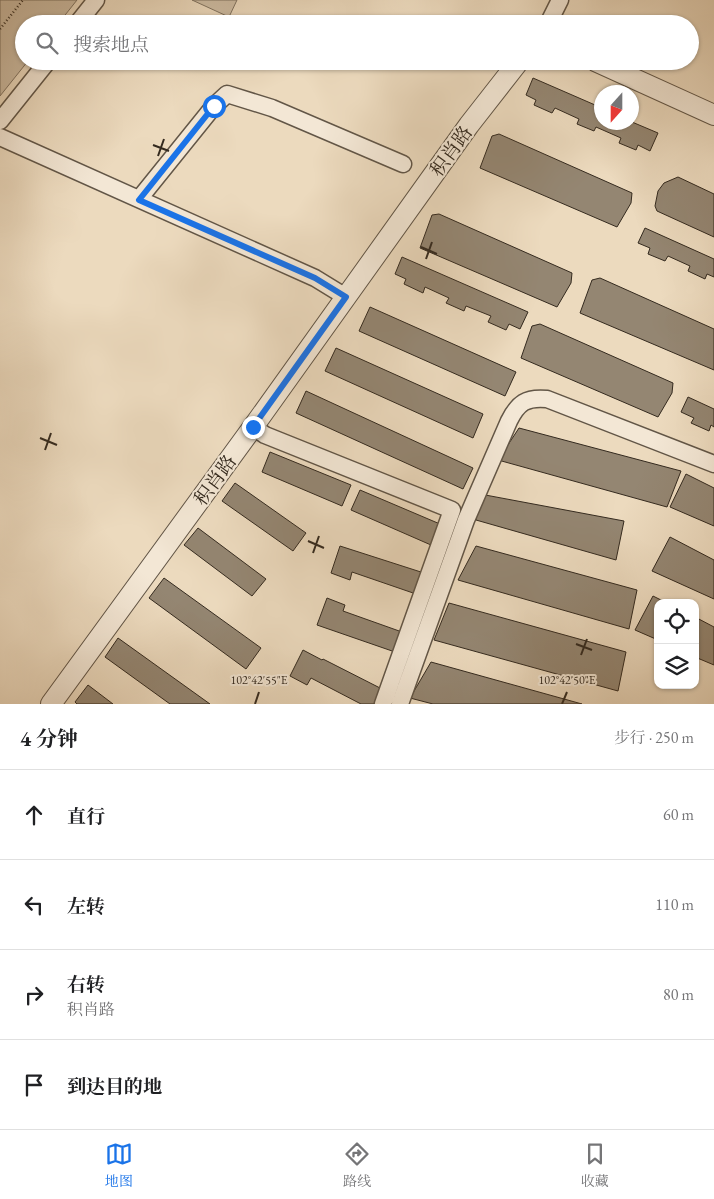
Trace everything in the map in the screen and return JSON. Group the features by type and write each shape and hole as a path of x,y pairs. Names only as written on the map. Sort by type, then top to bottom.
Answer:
{"street":[{"path":"84,15 96,0"},
{"path":"552,15 560,0"},
{"path":"0,121 41,70"},
{"name":"积肖路","path":"51,704 470,125 512,70"},
{"path":"615,70 714,115"},
{"path":"637,70 714,105"},
{"path":"139,200 214,106 227,94 272,108 403,164"},
{"path":"0,137 315,278 346,297"},
{"path":"400,704 466,520 512,414 521,403 538,398 547,399 714,464"},
{"path":"253,427 265,435 452,510 383,704"}],"path":[{"path":"0,29 23,0"}],"shaded area":[{"path":"0,0 77,0 65,15 15,15 15,70 21,70 0,96"},
{"path":"192,0 237,0 230,15 225,15"}],"building":[{"path":"533,78 594,105 594,131 577,124 579,119 555,108 552,113 534,105 536,100 526,95"},
{"path":"639,125 658,133 650,151 638,145 636,150 619,143 621,138 603,130 639,130"},
{"path":"499,134 632,193 631,203 617,227 480,168 492,136"},
{"path":"678,177 714,194 714,237 657,211 655,206 658,191 664,183"},
{"path":"439,214 572,273 571,283 557,307 420,248 432,215"},
{"path":"645,228 714,259 714,277 707,274 705,279 688,271 690,266 668,256 665,261 648,254 650,248 638,243"},
{"path":"402,257 528,312 520,329 509,324 506,330 488,322 491,316 466,306 464,311 446,303 449,298 425,287 423,293 404,284 406,279 395,274"},
{"path":"600,278 714,329 714,370 580,313 592,280"},
{"path":"370,307 516,372 505,396 359,331"},
{"path":"540,324 673,383 672,393 658,417 521,358 532,326"},
{"path":"336,348 483,414 473,438 325,371"},
{"path":"306,391 473,468 463,489 296,413"},
{"path":"688,397 714,409 714,427 711,425 709,431 691,423 694,418 681,412"},
{"path":"519,428 681,471 667,507 498,460"},
{"path":"270,452 351,485 342,506 262,472"},
{"path":"686,474 714,488 714,526 670,507"},
{"path":"235,483 306,533 293,551 222,501"},
{"path":"360,490 440,524 431,545 351,510"},
{"path":"480,494 624,521 616,560 476,520"},
{"path":"198,528 266,579 252,596 184,545"},
{"path":"670,537 714,560 714,599 652,571"},
{"path":"340,546 424,573 416,594 352,572 350,580 331,573"},
{"path":"476,546 637,590 629,629 458,580"},
{"path":"164,578 261,648 246,669 149,598"},
{"path":"653,596 659,599 654,599 654,638 635,630"},
{"path":"327,598 345,605 343,611 402,632 395,652 317,625"},
{"path":"449,603 626,652 618,691 434,640"},
{"path":"699,619 714,627 714,665 699,659"},
{"path":"118,638 210,704 170,704 105,657"},
{"path":"303,650 382,689 374,704 361,704 311,678 307,685 290,676"},
{"path":"431,662 582,704 433,704 410,698"},
{"path":"88,685 113,704 77,704 75,702"}],"route":[{"path":"214,106 139,200 315,278 346,297 253,427"}]}
